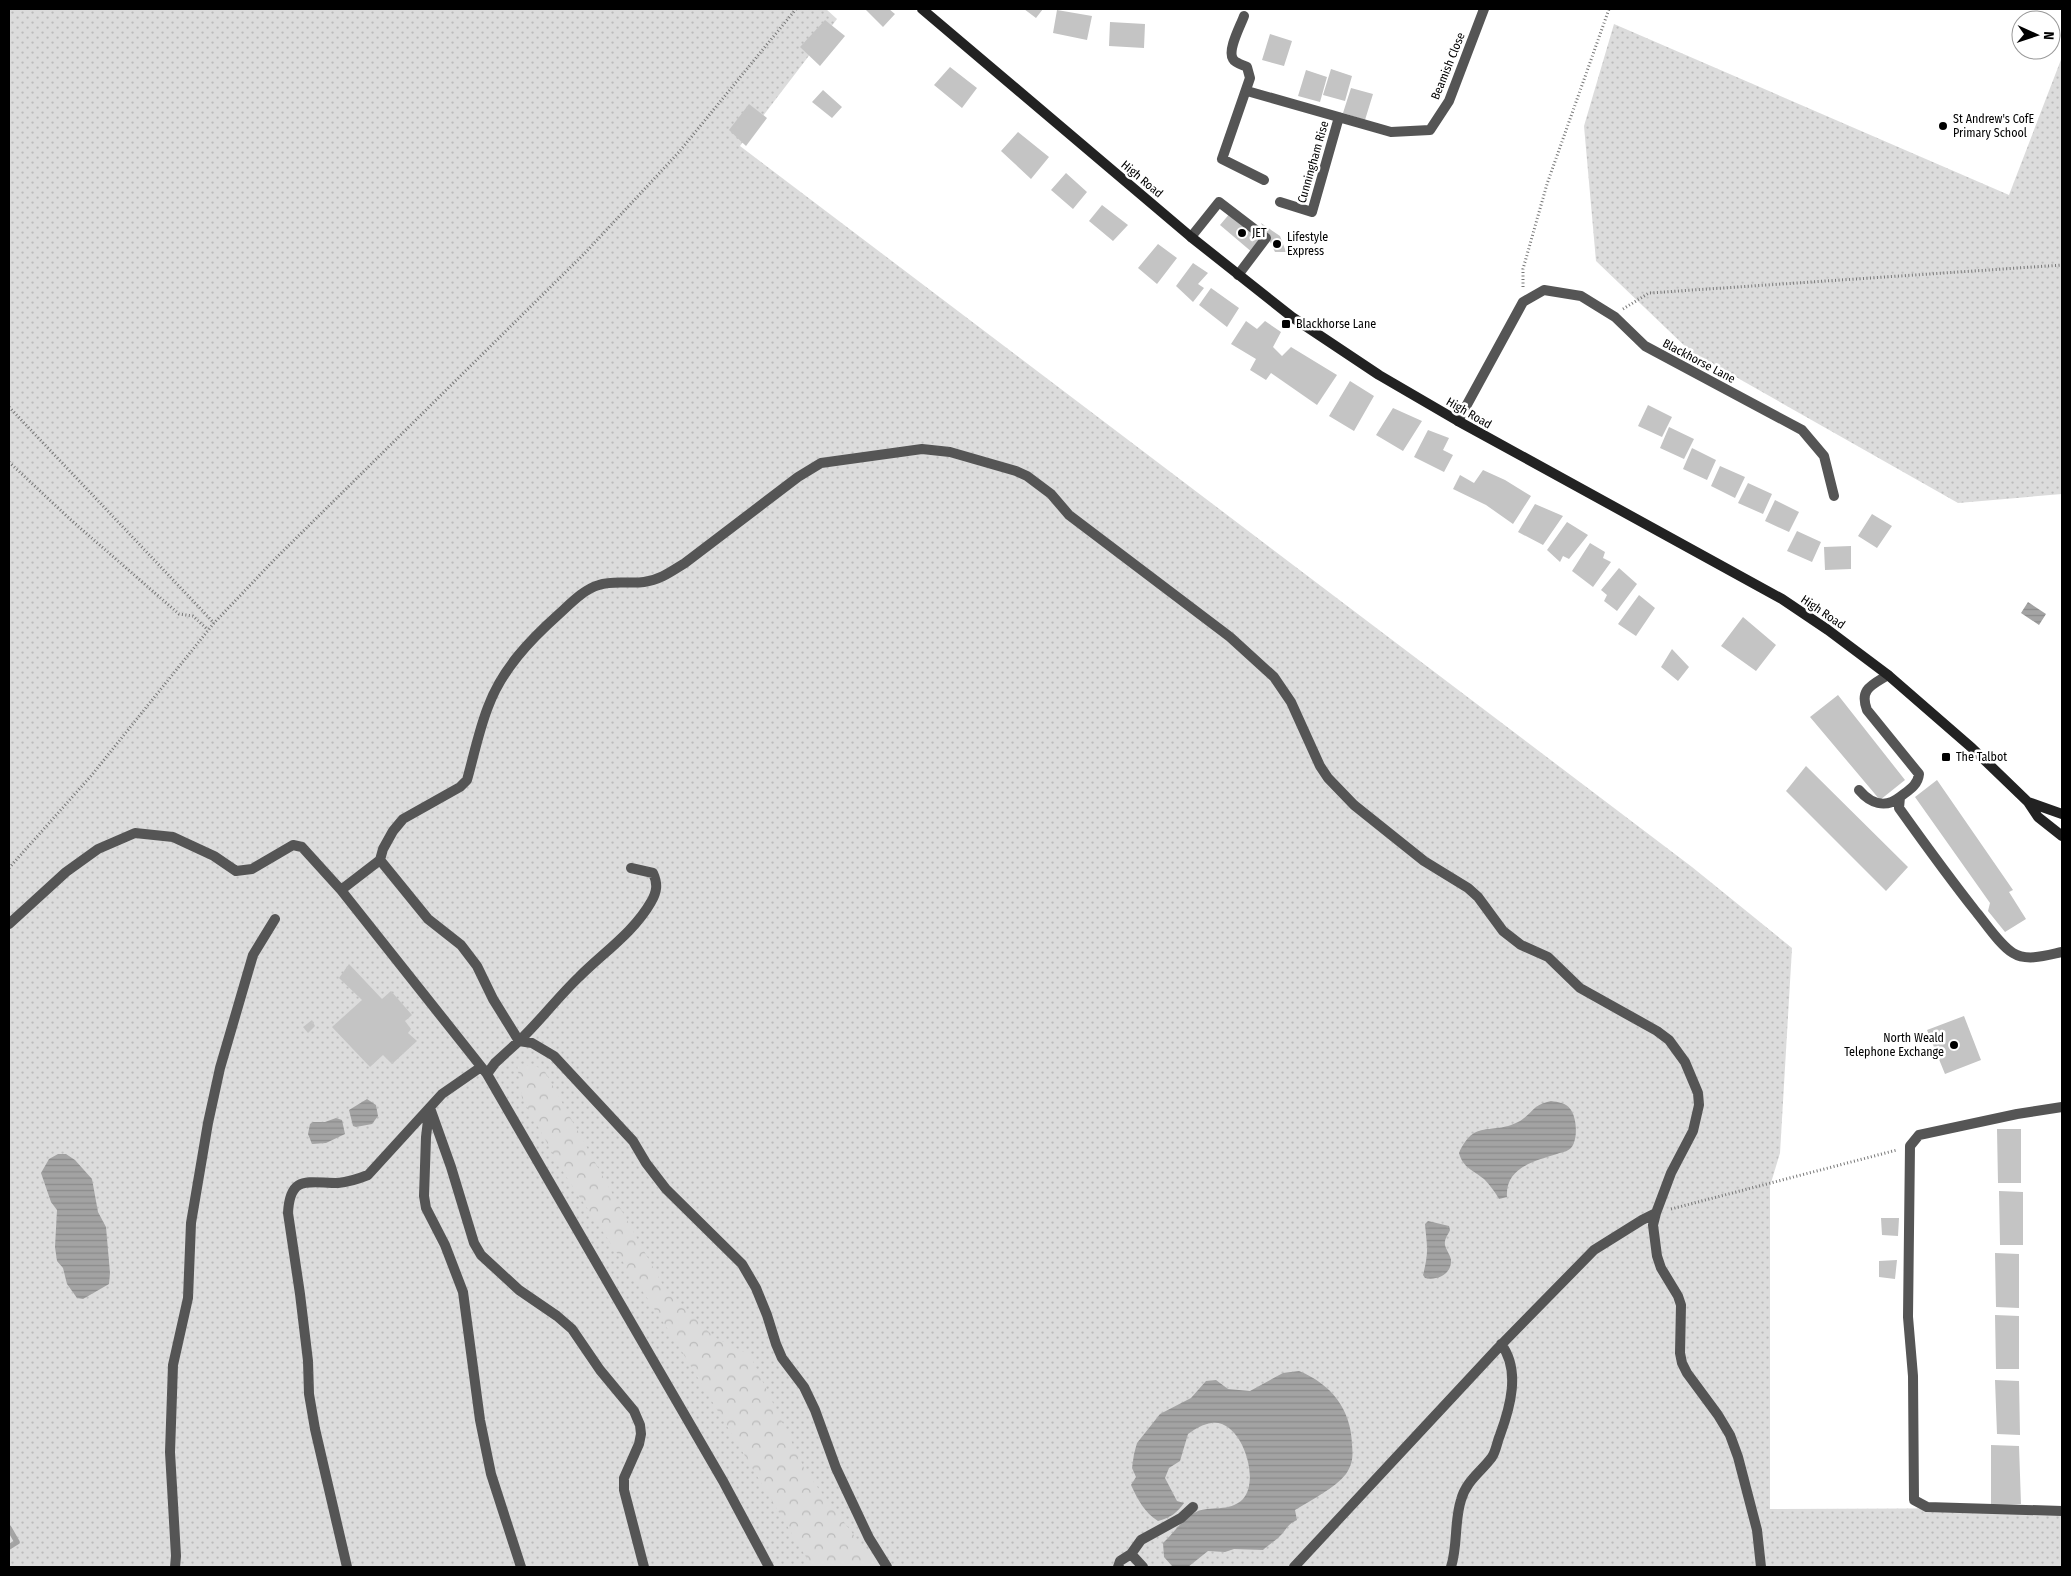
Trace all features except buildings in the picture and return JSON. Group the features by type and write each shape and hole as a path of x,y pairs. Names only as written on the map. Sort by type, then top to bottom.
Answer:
{"main road":[{"name":"High Road","path":"922,9 1191,237 1292,317 1363,364 1458,421 1782,599 1828,630 1888,675 1972,748 2028,802 2038,817 2062,836"},
{"name":"High Road","path":"2028,802 2062,814"}],"street":[{"name":"Beamish Close","path":"1430,130 1449,101 1484,9"},
{"path":"1244,16 1231,51 1234,60 1249,70 1250,78 1222,159 1264,180"},
{"name":"Cunningham Rise","path":"1247,91 1390,132 1430,130"},
{"name":"Cunningham Rise","path":"1280,202 1312,212 1339,117"},
{"path":"1191,237 1219,202 1266,238 1238,275"},
{"name":"Blackhorse Lane","path":"1523,302 1544,290 1581,296 1612,315 1645,346 1802,430 1824,456 1834,496"},
{"path":"1458,421 1523,302"},
{"path":"340,890 380,860 392,831 404,819 460,787 467,780 488,705 502,678 521,650 568,606 586,592 603,584 642,582 657,579 670,572 798,477 821,463 922,449 950,452 1016,471 1040,485 1069,515 1230,637 1274,677 1294,709 1320,766 1328,778 1354,805 1424,861 1473,892 1502,931 1520,945 1548,957 1580,988 1657,1031 1669,1040 1685,1062 1698,1093 1700,1106 1693,1131 1671,1173 1656,1213 1653,1225 1657,1256 1661,1268 1678,1296 1681,1306 1680,1354 1682,1363 1687,1373 1718,1415 1736,1450 1757,1530 1761,1567"},
{"path":"1859,790 1864,796 1879,804 1894,803 1918,782 1918,774 1867,710 1864,701 1865,694 1870,686 1888,675"},
{"path":"1900,797 1899,808 1989,928 2013,953 2024,957 2045,956 2062,952"},
{"path":"9,924 66,872 98,849 134,833 173,837 214,856 236,871 252,869 293,845 302,847 340,890 484,1071 723,1481 769,1567"},
{"path":"380,860 428,919 460,945 478,966 493,999 519,1041 532,1043 554,1056 633,1141 646,1163 666,1189 742,1264 756,1288 768,1315 782,1358 804,1387 816,1410 836,1468 869,1538 887,1567"},
{"path":"347,1567 331,1504 309,1394 308,1361 288,1213 289,1198 294,1187 299,1184 310,1181 340,1183 368,1175 442,1094 484,1071 519,1041 580,976 616,944 650,904 656,893 657,883 654,873 631,868"},
{"path":"175,1567 170,1452 173,1365 188,1298 191,1223 208,1122 220,1068 253,955 275,919"},
{"path":"2062,1106 1919,1135 1910,1146 1908,1317 1913,1376 1914,1500 1928,1507 2062,1511"},
{"path":"430,1108 426,1138 424,1196 426,1208 445,1245 463,1292 480,1420 490,1474 521,1567"},
{"path":"430,1108 474,1243 481,1256 518,1290 557,1316 572,1329 600,1370 634,1411 640,1425 639,1444 627,1468 624,1478 624,1490 644,1567"},
{"path":"1294,1567 1501,1344 1594,1250 1656,1213"},
{"path":"1451,1567 1457,1542 1457,1515 1461,1499 1473,1477 1492,1456 1510,1408 1510,1363 1508,1353 1501,1344"},
{"path":"1118,1567 1120,1562 1131,1554 1141,1540 1181,1518 1194,1507"},
{"path":"1131,1554 1143,1567"}],"path":[{"path":"9,868 91,776 214,623 275,559 585,253 679,152 796,9"},
{"path":"1523,302 1523,268 1547,184 1609,9"},
{"path":"1612,315 1649,293 2062,265"},
{"path":"9,407 214,623"},
{"path":"9,462 71,520 179,614 193,616 208,630"},
{"path":"1656,1213 1910,1146"}],"green space":[{"path":"9,9 826,9 837,19 740,146 1692,867 1792,948 1780,1153 1770,1186 1770,1509 2062,1508 2062,1567 9,1567"},
{"path":"1614,24 2009,195 2062,57 2062,494 1958,503 1690,351 1596,261 1584,126"},
{"path":"517,1064 543,1068 665,1289 714,1337 750,1355 806,1472 878,1567 812,1567 675,1340 565,1175 522,1098"}],"shaded area":[{"path":"2028,602 2046,614 2039,625 2021,613"},
{"path":"367,1099 376,1105 378,1116 372,1124 353,1126 349,1110"},
{"path":"1551,1101 1565,1104 1573,1114 1576,1129 1575,1140 1571,1148 1523,1167 1511,1179 1507,1197 1499,1199 1484,1179 1463,1162 1459,1153 1471,1135 1518,1122 1538,1106"},
{"path":"336,1118 342,1120 345,1134 326,1143 312,1144 308,1134 310,1124"},
{"path":"58,1154 66,1154 75,1160 92,1179 98,1212 106,1227 110,1273 109,1284 83,1299 77,1298 67,1284 63,1268 57,1261 55,1247 57,1210 51,1202 41,1173 49,1159"},
{"path":"1428,1221 1449,1226 1450,1230 1445,1243 1451,1265 1443,1275 1430,1279 1425,1278 1423,1275 1427,1255 1425,1224"},
{"path":"1299,1371 1321,1383 1337,1399 1343,1409 1351,1431 1352,1448 1351,1463 1346,1474 1329,1489 1295,1510 1297,1520 1290,1524 1279,1537 1263,1550 1234,1549 1225,1552 1208,1551 1188,1567 1172,1566 1164,1557 1163,1543 1182,1522 1196,1512 1232,1506 1243,1499 1248,1490 1250,1478 1249,1465 1245,1452 1232,1430 1222,1424 1212,1423 1205,1424 1196,1429 1188,1434 1180,1461 1169,1468 1165,1478 1177,1501 1184,1503 1173,1515 1158,1521 1142,1505 1131,1485 1136,1477 1132,1468 1137,1443 1160,1414 1191,1398 1206,1381 1216,1380 1228,1389 1250,1391 1283,1373"}],"waterway":[{"path":"9,1528 17,1542 9,1547"}],"place":[{"name":"St Andrew's CofE Primary School","path":"1943,126"},
{"name":"JET","path":"1242,233"},
{"name":"Lifestyle Express","path":"1277,244"},
{"name":"Blackhorse Lane","path":"1286,324"},
{"name":"The Talbot","path":"1946,757"},
{"name":"North Weald Telephone Exchange","path":"1954,1045"}]}
